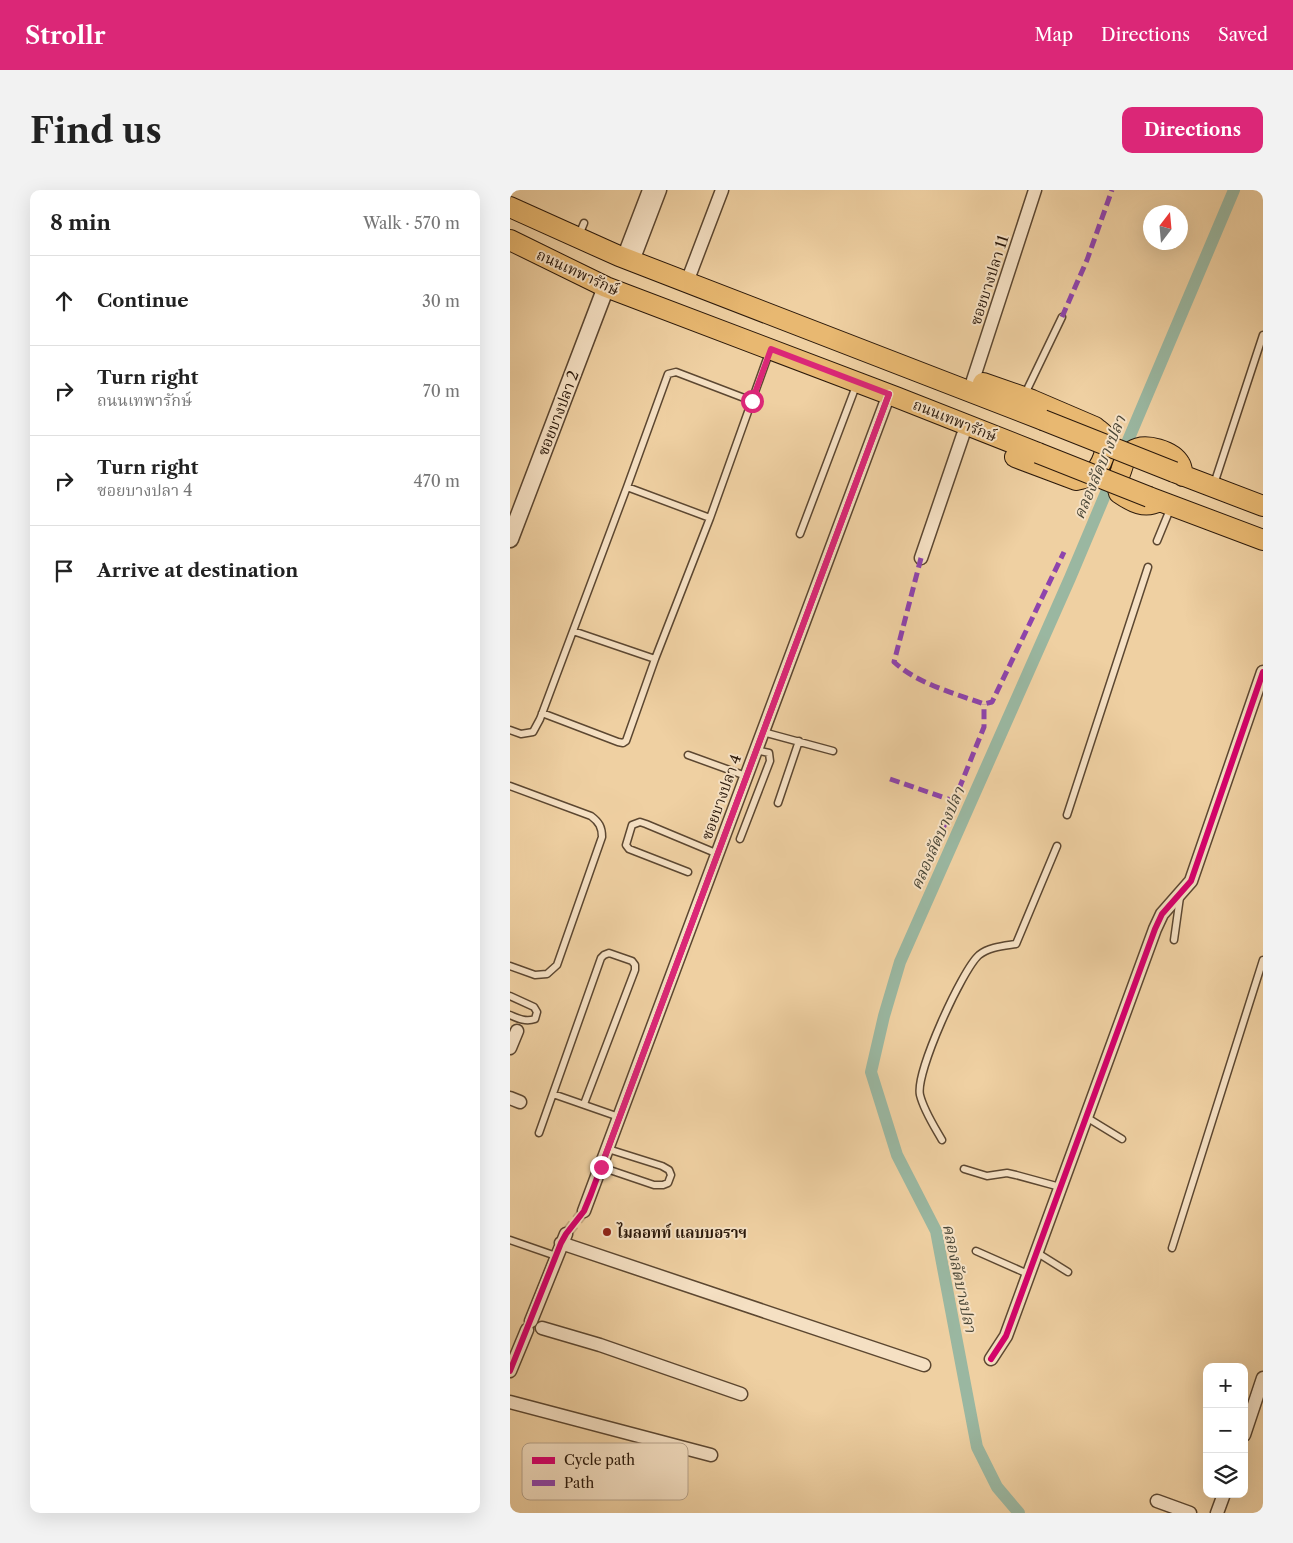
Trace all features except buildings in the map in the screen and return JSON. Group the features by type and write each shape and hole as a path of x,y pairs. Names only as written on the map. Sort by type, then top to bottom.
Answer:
{"main road":[{"name":"ถนนเทพารักษ์","path":"510,207 581,230 628,259 1263,506"},
{"name":"ถนนเทพารักษ์","path":"510,240 606,287 858,382 1263,540"},
{"path":"892,396 974,441 1076,480 1092,474 1103,460 1105,442 1103,433 1095,427 1024,397 973,380 896,363"},
{"path":"1160,501 1151,506 1145,505 1127,499 1119,493 1117,483 1128,454 1138,448 1148,446 1175,458 1181,465 1178,474"}],"street":[{"path":"628,259 649,190"},
{"path":"628,259 660,190"},
{"path":"687,282 722,190"},
{"name":"ซอยบางปลา 11","path":"973,380 1035,190"},
{"name":"ซอยบางปลา 2","path":"510,540 606,287"},
{"name":"ซอยบางปลา 4","path":"584,1211 746,776 892,396"},
{"path":"921,558 963,435"},
{"path":"991,1359 1006,1336 1155,929 1162,914 1191,881 1263,672"},
{"path":"510,1048 517,1031"},
{"path":"510,1371 533,1326 563,1238 924,1365"},
{"path":"533,1326 600,1345 741,1394"},
{"path":"1248,1423 1263,1378"},
{"path":"510,1402 665,1443"},
{"path":"688,1449 711,1455"},
{"path":"1218,1513 1223,1498"},
{"path":"1157,1501 1190,1513"}],"lane":[{"path":"1024,397 1062,317"},
{"path":"1213,487 1263,335"},
{"path":"542,713 623,743 626,741 771,349"},
{"path":"510,730 521,734 533,732 542,713 668,374 676,372 752,401"},
{"path":"800,534 858,382"},
{"path":"627,487 710,518"},
{"path":"1157,541 1160,501"},
{"path":"1067,816 1148,567"},
{"path":"573,631 655,659"},
{"path":"763,732 833,751"},
{"path":"778,803 799,741"},
{"path":"740,840 770,761 769,754 756,750"},
{"path":"688,755 746,776"},
{"path":"510,786 590,816 602,828 602,837 556,965 547,974 535,975 510,966"},
{"path":"688,872 629,849 626,842 632,826 640,822 718,854"},
{"path":"942,1140 920,1095 923,1073 941,1023 964,977 980,954 993,948 1016,944 1057,846"},
{"path":"1174,940 1180,893"},
{"path":"539,1133 601,958 609,953 632,961 635,965 635,970 584,1104"},
{"path":"1172,1248 1263,960"},
{"path":"510,996 534,1007 537,1012 535,1019 530,1021 510,1016"},
{"path":"553,1094 620,1117"},
{"path":"1085,1116 1122,1139"},
{"path":"601,1167 654,1185 663,1186 668,1183 671,1175 669,1170 662,1166 608,1149"},
{"path":"964,1169 987,1176 1007,1173 1060,1187"},
{"path":"510,1240 556,1256"},
{"path":"976,1251 1028,1274"},
{"path":"1036,1252 1068,1272"}],"waterway":[{"name":"คลองลัดบางปลา","path":"1121,457 1234,190"},
{"name":"คลองลัดบางปลา","path":"1019,1513 997,1487 977,1447 936,1231 897,1155 871,1072 884,1016 900,962 1070,578 1113,476"}],"tunnel":[{"path":"566,1234 584,1211"}],"marked path":[{"path":"1062,317 1087,260 1112,190"},
{"path":"921,558 894,662 925,682 984,704 992,702 1064,552"},
{"path":"942,831 984,727 984,704"},
{"path":"890,779 954,801"}],"cycle path":[{"path":"510,1371 561,1243 584,1211 591,1194 889,394"},
{"path":"991,1359 1006,1336 1155,929 1162,914 1191,881 1263,672"}],"place":[{"name":"ไมลอทท์ แลบบอราฯ","path":"607,1232"}],"route":[{"path":"601,1167 889,394 771,349 752,401"}]}
